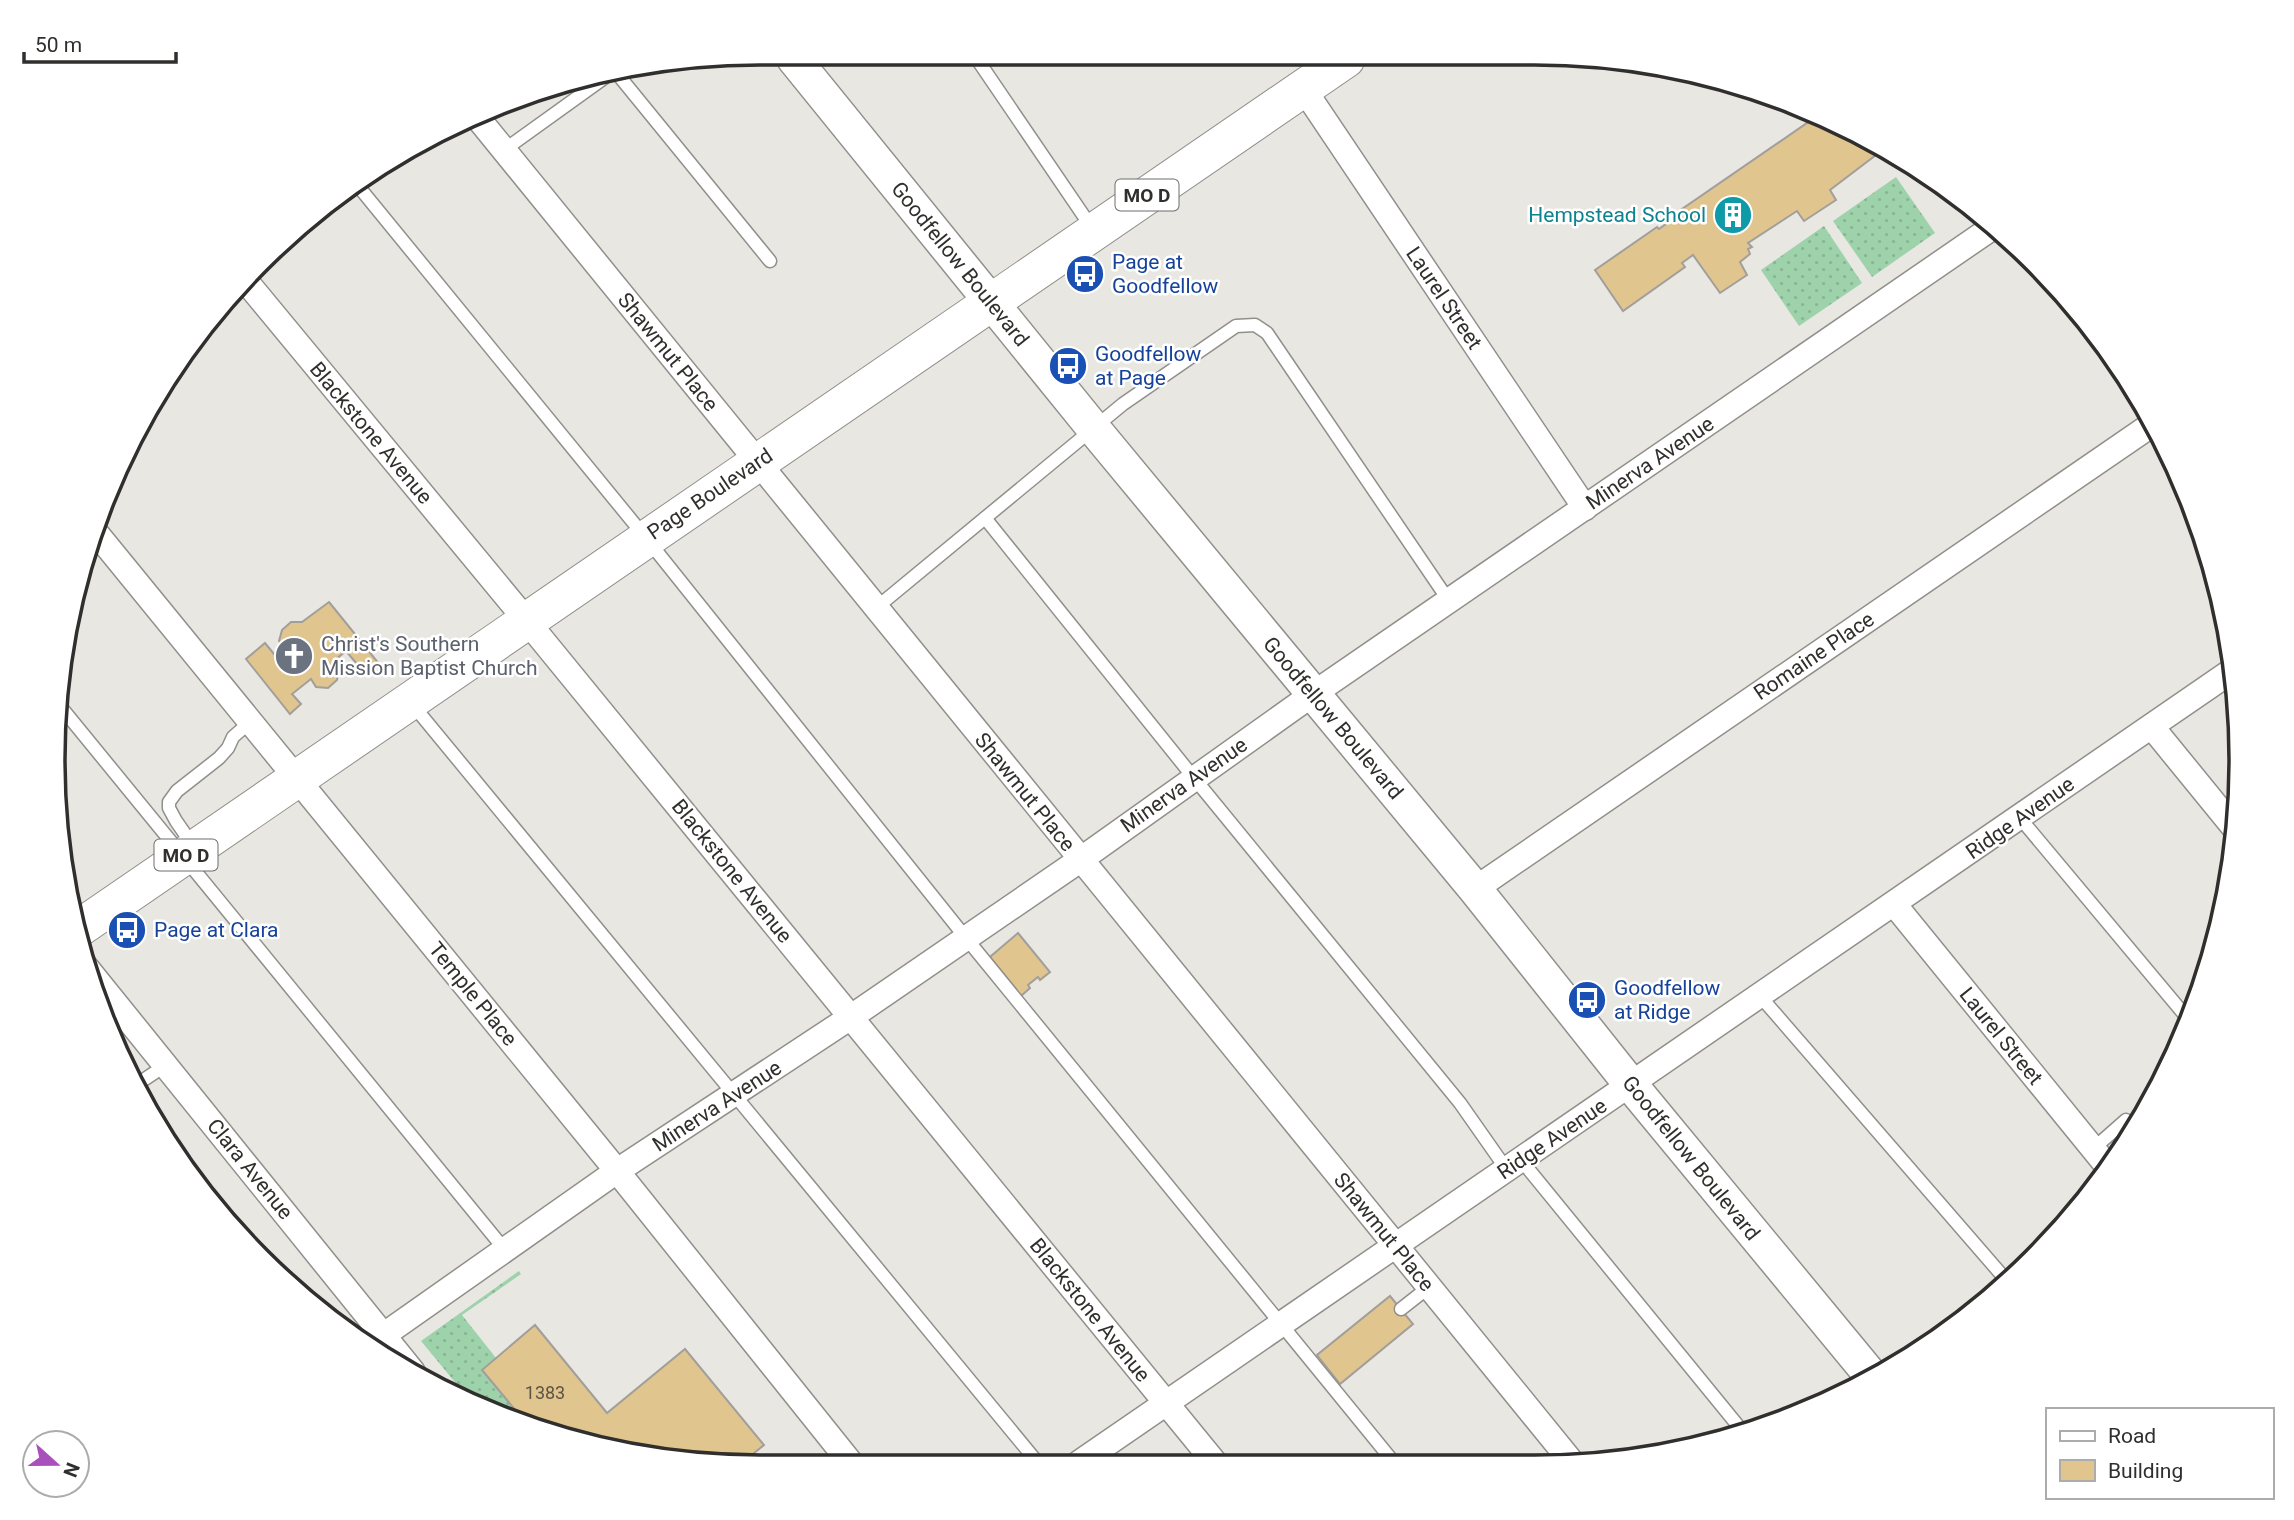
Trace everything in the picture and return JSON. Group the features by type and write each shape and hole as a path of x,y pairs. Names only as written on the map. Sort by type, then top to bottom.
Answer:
{"main road":[{"name":"Goodfellow Boulevard","path":"804,65 1094,429 1475,889 1630,1085 1867,1370"},
{"name":"Page Boulevard","path":"84,924 1337,65"}],"street":[{"name":"Laurel Street","path":"1303,88 1585,508"},
{"name":"Shawmut Place","path":"482,123 1565,1454"},
{"name":"Minerva Avenue","path":"377,1339 617,1171 852,1017 1080,860 1313,694 1986,232"},
{"name":"Blackstone Avenue","path":"251,287 1209,1455"},
{"name":"Romaine Place","path":"1475,889 2145,429"},
{"name":"Temple Place","path":"101,539 617,1171 844,1455"},
{"name":"Ridge Avenue","path":"1092,1455 2224,676"},
{"path":"2152,727 2227,818"},
{"name":"Laurel Street","path":"1894,904 2101,1158"},
{"name":"Clara Avenue","path":"104,990 166,1065 377,1339"}],"lane":[{"path":"981,65 1094,231"},
{"path":"621,79 770,261"},
{"path":"504,150 596,84"},
{"path":"362,191 1387,1455"},
{"path":"876,608 1123,404 1236,326 1255,325 1267,333 1449,601"},
{"path":"985,518 1460,1103 1737,1425"},
{"path":"410,701 1031,1455"},
{"path":"66,713 190,852 505,1250"},
{"path":"190,852 169,808 169,802 177,791 219,758 233,737 250,722"},
{"path":"2020,818 2182,1011"},
{"path":"1760,996 2001,1274"},
{"path":"143,1080 166,1065"},
{"path":"2101,1158 2126,1120 2127,1122"},
{"path":"1401,1309 1429,1287"}],"green space":[{"path":"1896,177 1935,233 1872,277 1833,221"},
{"path":"1824,226 1862,283 1799,326 1761,270"},
{"path":"519,1271 521,1274 462,1315 496,1358 482,1370 515,1410 459,1387 421,1341"}],"building":[{"name":"Hempstead School","path":"1809,122 1876,155 1830,190 1836,200 1804,221 1797,211 1748,243 1752,247 1748,249 1750,254 1740,262 1747,275 1720,293 1693,255 1682,263 1685,267 1623,311 1595,270 1657,227 1659,229 1670,221 1669,218"},
{"name":"Christ's Southern Mission Baptist Church","path":"329,602 380,665 366,675 346,651 334,661 339,667 337,680 328,688 316,687 311,679 292,694 301,704 290,714 246,659 265,643 274,654 284,646 279,641 282,630 291,622 302,622"},
{"path":"1018,933 1050,972 1028,985 1030,988 1021,996 990,957"},
{"path":"1390,1296 1413,1324 1340,1384 1317,1355"},
{"path":"535,1325 607,1413 685,1349 764,1445 752,1455 715,1454 624,1442 580,1432 515,1410 482,1370"}],"place":[{"name":"Hempstead School","path":"1733,215"},
{"name":"Page at Goodfellow","path":"1085,274"},
{"name":"Goodfellow at Page","path":"1068,366"},
{"name":"Christ's Southern Mission Baptist Church","path":"294,656"},
{"name":"Page at Clara","path":"127,930"},
{"name":"Goodfellow at Ridge","path":"1587,1000"}]}
